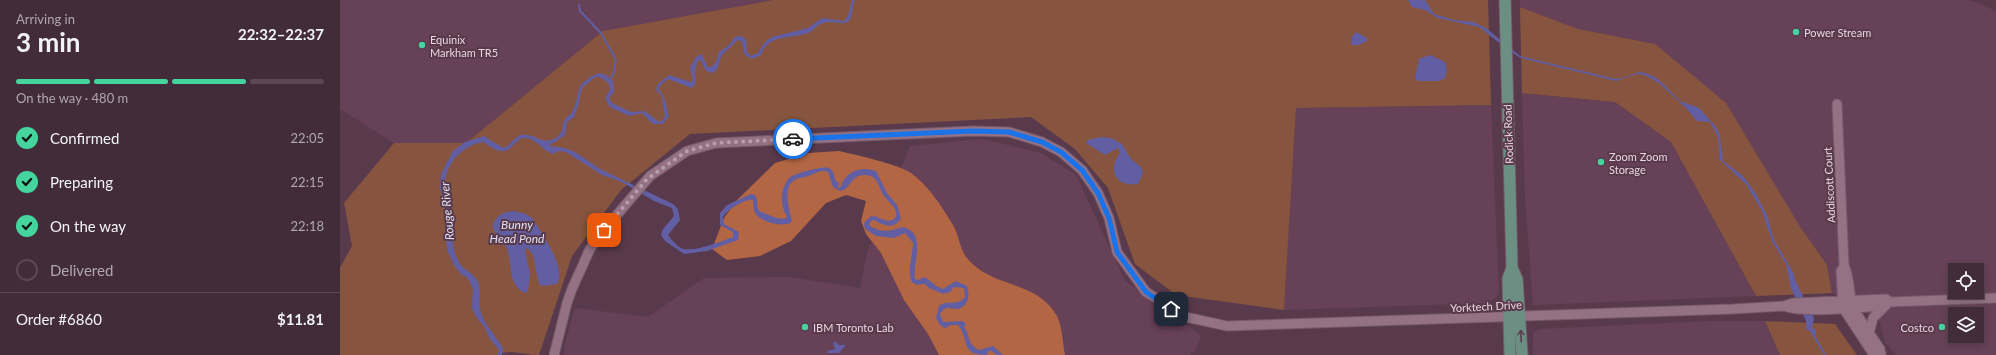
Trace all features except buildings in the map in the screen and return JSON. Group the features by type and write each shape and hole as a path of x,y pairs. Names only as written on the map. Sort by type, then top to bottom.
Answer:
{"main road":[{"name":"Rodick Road","path":"1505,0 1512,268 1508,279 1522,355"},
{"name":"Rodick Road","path":"1510,355 1515,316"}],"street":[{"name":"Addiscott Court","path":"1837,104 1844,265 1841,271 1847,304"},
{"name":"Yorktech Drive","path":"554,355 567,302 590,249 647,179 687,151 716,143 965,131 1009,132 1042,142 1061,152 1082,170 1098,193 1109,218 1117,252 1146,292 1179,312 1182,311 1188,314 1190,317 1227,326 1784,306 1793,310 1886,298 1887,304"},
{"path":"1869,334 1873,318 1887,304 1996,298"},
{"path":"1847,304 1880,349 1881,355"},
{"path":"1847,304 1874,355"}],"shaded area":[{"path":"340,0 773,0 603,31 466,143 394,143 340,109"},
{"path":"773,0 1488,0 1491,105 1296,108 1284,310 1176,295 1135,264 1108,188 1075,149 1031,117 690,134 621,190 572,256 539,355 507,352 496,355 340,355 340,268 352,246 344,203 394,143 466,143 603,31"},
{"path":"1520,0 1970,0 1996,11 1996,355 1896,355 1885,342 1878,316 1832,293 1827,265 1799,225 1655,44 1578,29 1520,7"},
{"path":"1520,7 1578,29 1655,44 1726,103 1799,225 1827,265 1832,293 1756,296 1671,142 1615,102 1522,93"},
{"path":"1522,93 1615,102 1671,142 1756,296 1533,305 1525,200"},
{"path":"1491,105 1499,295 1488,303 1284,310 1296,108"},
{"path":"982,139 1041,153 1076,175 1125,281 1201,336 1196,349 1190,355 1065,355 1058,317 992,355 564,355 565,343 575,308 648,317 704,278 790,277 860,288 867,253 910,146"},
{"path":"839,151 897,166 918,178 935,197 955,229 965,255 977,268 989,275 1038,296 1048,304 1059,320 1065,355 939,355 928,334 904,300 881,253 866,234 861,221 866,201 846,195 826,203 791,241 760,256 727,260 712,249 724,218 737,200 775,163 808,153"},
{"path":"1710,321 1765,321 1780,355 1533,355 1533,333 1540,329"},
{"path":"1765,321 1835,324 1857,355 1780,355"}],"water":[{"name":"Rouge River","path":"852,0 855,0 851,17 848,22 823,23 808,33 774,40 764,48 761,55 752,59 745,55 742,42 738,40 722,55 717,69 713,73 706,71 701,61 698,60 695,72 696,83 692,88 668,79 659,87 669,116 663,124 653,124 642,113 629,116 610,107 605,98 610,90 609,84 602,78 595,77 582,88 574,117 567,122 565,135 549,146 565,148 575,152 600,169 673,204 678,209 680,220 668,235 682,249 696,249 733,237 733,232 720,225 720,213 727,205 751,194 755,195 756,197 759,211 776,218 785,219 787,216 784,212 782,197 786,182 791,176 808,170 826,167 831,169 833,172 836,181 840,184 837,186 840,188 848,175 856,170 866,169 876,171 887,193 897,205 901,218 895,224 889,226 874,220 871,221 869,225 873,228 885,231 902,227 910,230 915,235 917,241 915,279 918,280 925,277 936,286 943,289 956,281 967,286 968,299 965,305 959,309 944,309 940,314 943,322 963,321 966,325 964,327 972,345 979,350 993,346 1003,355 997,355 990,350 986,355 972,352 967,346 962,331 958,325 951,325 945,328 940,325 936,318 939,306 962,300 965,297 964,288 954,287 950,292 943,294 929,288 925,284 914,284 910,275 913,243 905,233 894,238 876,236 865,229 864,223 871,216 887,221 893,220 896,217 895,209 883,194 875,179 869,175 856,177 847,188 840,191 833,187 828,172 825,171 820,171 797,179 791,183 788,193 788,205 792,221 790,223 776,224 761,219 755,213 753,208 753,200 746,201 732,208 723,217 724,224 739,232 738,240 707,251 684,254 665,241 661,235 663,229 674,216 672,208 654,201 622,182 602,175 566,152 559,151 552,154 533,140 522,138 511,148 504,151 496,150 483,142 475,144 455,158 450,165 445,181 445,189 451,207 455,252 461,265 476,278 478,282 482,316 503,348 502,355 497,355 499,350 490,339 484,326 476,317 472,308 473,288 467,277 462,275 455,267 448,252 446,242 445,206 440,188 441,174 453,151 465,142 484,136 503,148 522,135 532,136 547,141 552,140 559,135 565,120 572,112 581,86 584,82 599,73 606,75 613,81 614,92 609,98 612,103 631,112 645,111 659,122 664,119 665,115 661,95 656,90 658,84 669,75 691,82 693,80 690,67 697,56 702,54 707,66 710,68 716,62 719,52 729,45 735,37 742,36 746,39 747,52 751,56 758,53 765,42 772,37 808,28 822,18 844,21 848,16"},
{"path":"1408,0 1425,0 1434,14 1454,20 1473,22 1486,28 1520,56 1616,79 1639,72 1646,73 1658,79 1680,101 1699,108 1716,127 1720,136 1723,161 1743,176 1756,194 1768,218 1773,238 1794,274 1795,280 1814,318 1812,328 1816,330 1816,337 1826,355 1824,355 1810,331 1806,329 1806,321 1791,288 1786,264 1772,241 1762,211 1746,184 1720,160 1718,137 1710,122 1697,121 1686,108 1659,83 1645,75 1637,74 1616,81 1521,58 1479,27 1438,18 1425,10 1412,7"},
{"path":"1356,32 1367,38 1367,41 1359,45 1351,45 1352,37"},
{"path":"1430,55 1445,62 1447,70 1445,78 1439,81 1418,81 1415,78 1419,59"},
{"path":"1102,137 1111,138 1122,144 1131,159 1141,167 1143,173 1138,184 1124,183 1116,176 1114,166 1120,153 1118,148 1105,155 1086,143 1088,140"},
{"name":"Bunny Head Pond","path":"514,211 526,214 532,218 547,241 559,269 557,284 542,286 539,284 533,255 527,247 525,251 530,273 528,291 525,293 515,285 507,249 496,234 493,227 500,215"},
{"path":"835,341 839,345 846,345 839,353 827,353 827,351 835,349 833,343"}],"waterway":[{"path":"579,5 580,11 601,33 616,60 611,78"}],"way so far":[{"path":"604,230 650,176 687,151 716,143 793,139"}],"place":[{"name":"Power Stream","path":"1796,32"},
{"name":"Equinix Markham TR5","path":"422,45"},
{"name":"Zoom Zoom Storage","path":"1601,162"},
{"name":"IBM Toronto Lab","path":"805,327"},
{"name":"Costco","path":"1942,327"}],"route":[{"path":"793,139 973,131 1009,132 1042,142 1061,152 1082,170 1098,193 1109,218 1117,252 1146,292 1171,309"}]}
